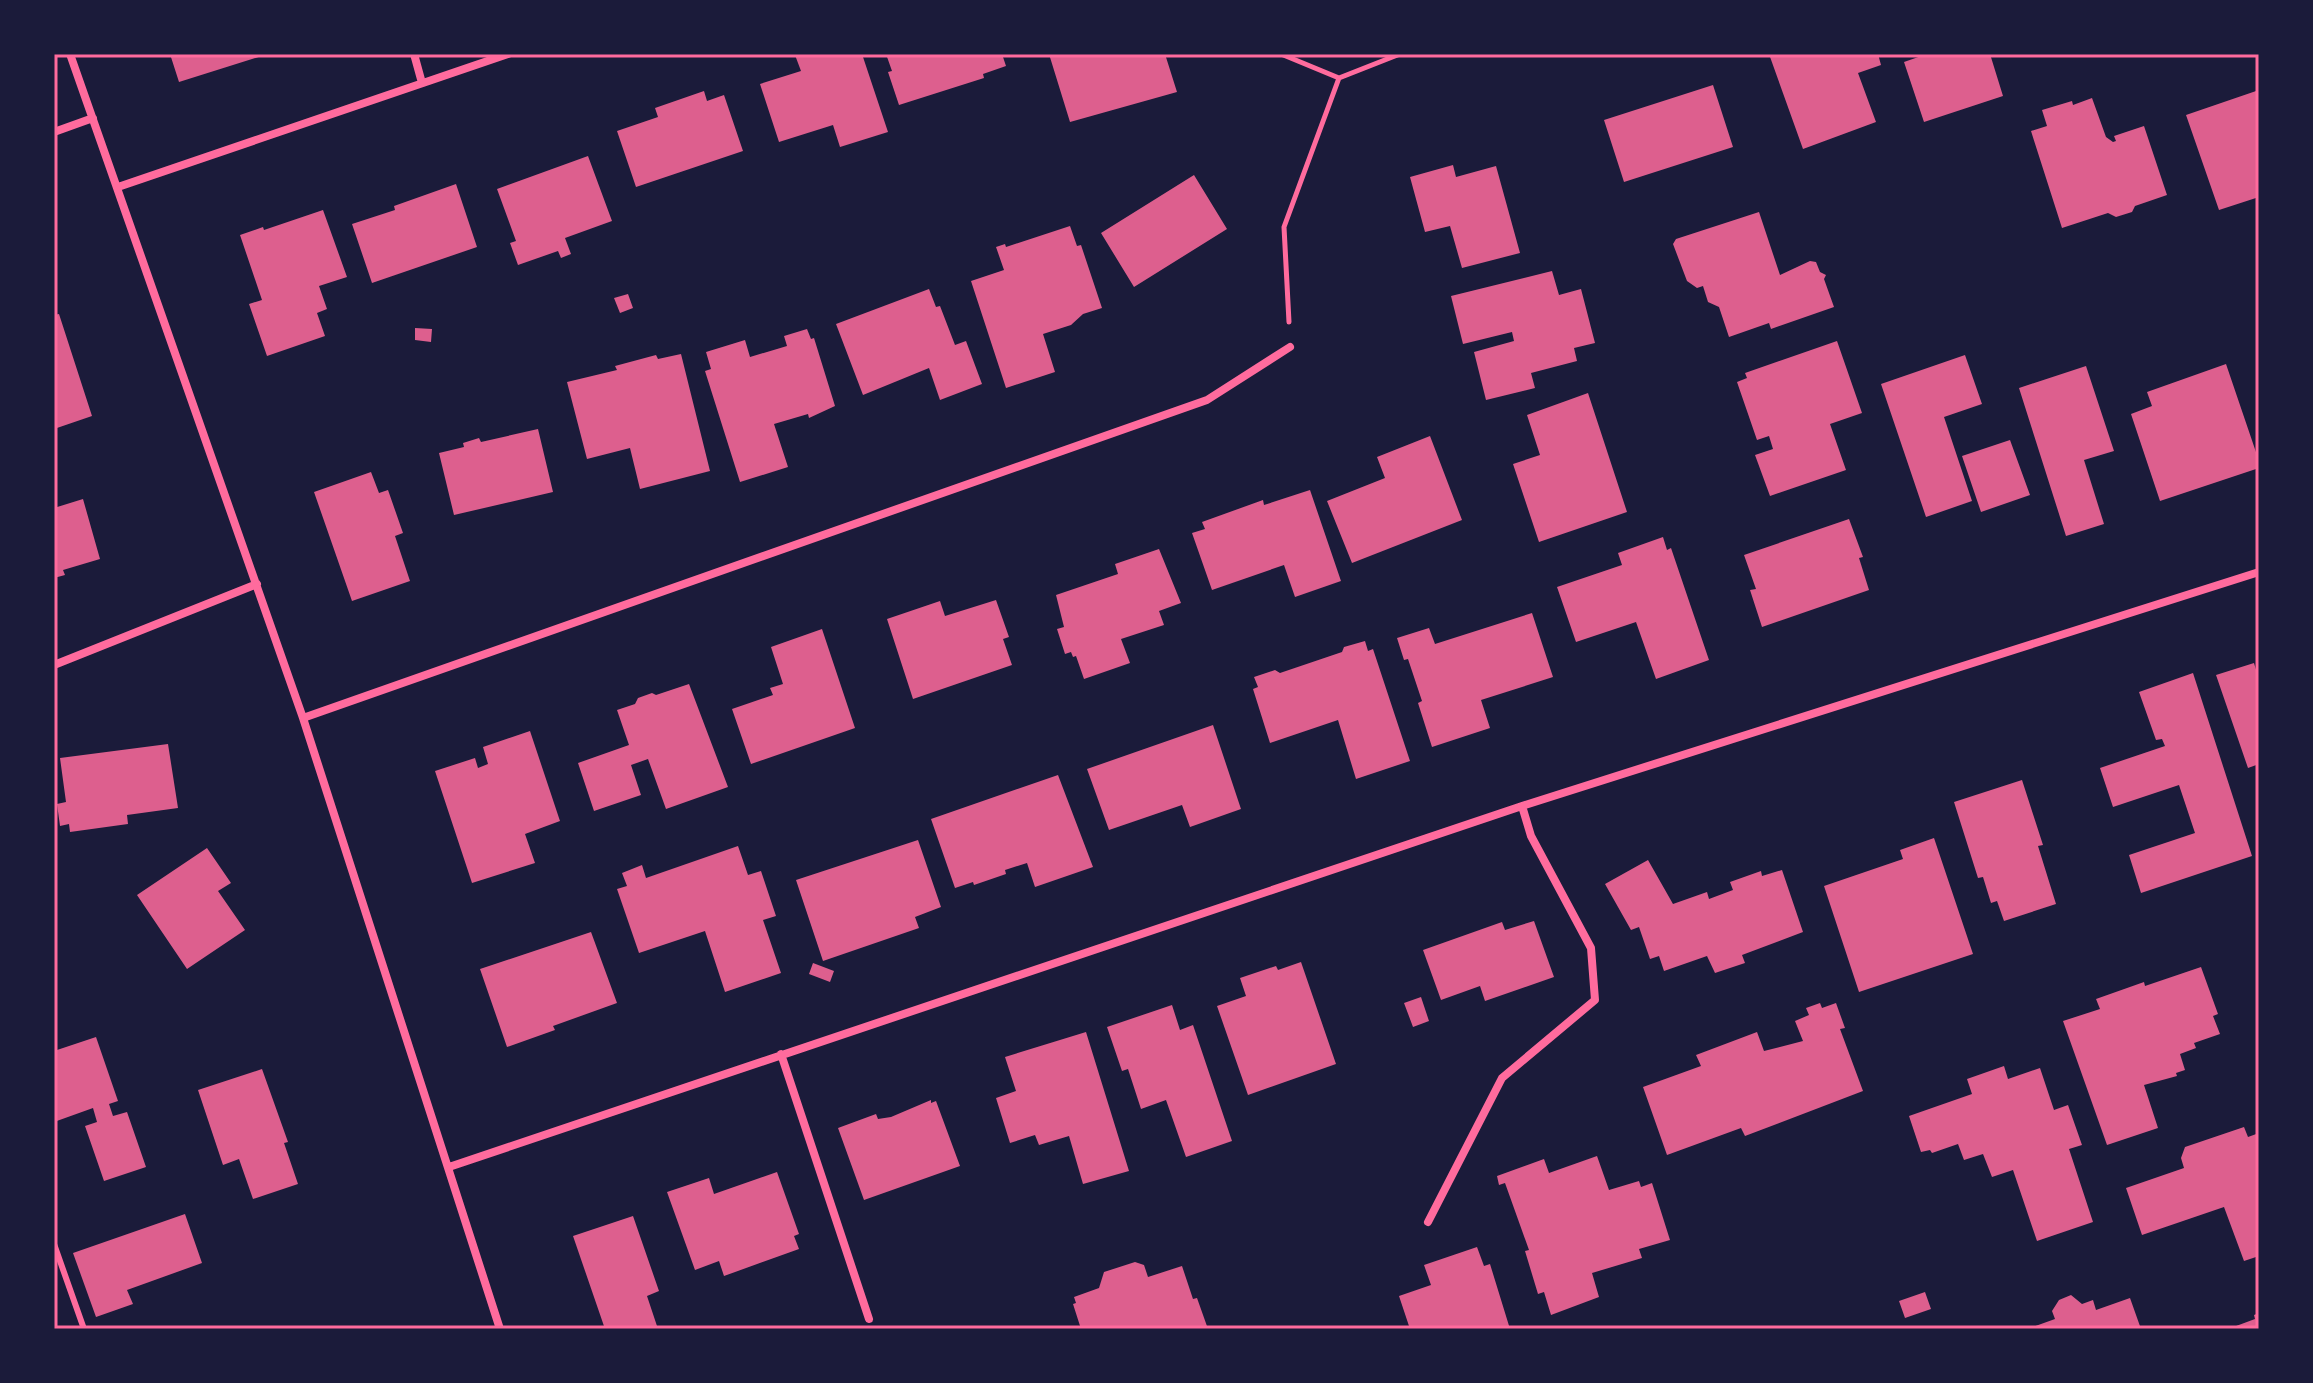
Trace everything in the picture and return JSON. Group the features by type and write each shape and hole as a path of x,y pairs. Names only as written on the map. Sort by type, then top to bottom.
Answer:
{"street":[{"path":"70,54 303,718 500,1329"},
{"path":"414,54 422,83"},
{"path":"118,187 508,54"},
{"path":"54,132 93,118"},
{"path":"303,718 1207,400 1290,347"},
{"path":"449,1167 1522,806 2259,572"},
{"path":"54,665 257,584"},
{"path":"1428,1222 1502,1078 1595,1000 1591,948 1531,836 1522,806"},
{"path":"781,1054 869,1319"}],"lane":[{"path":"54,1244 84,1329"}],"path":[{"path":"1281,54 1339,78 1400,54"},
{"path":"1290,347 1284,227 1339,78"}],"building":[{"path":"170,54 265,54 265,55 179,82"},
{"path":"862,54 888,132 840,147 833,125 779,142 760,84 801,71 795,55"},
{"path":"886,54 1002,54 1006,66 983,74 984,78 899,105 888,72 892,71"},
{"path":"1049,54 1165,54 1177,92 1070,122"},
{"path":"1769,54 1878,54 1881,65 1858,73 1876,122 1803,149"},
{"path":"1927,54 1990,54 2003,96 1924,122 1904,62"},
{"path":"1713,85 1733,147 1624,182 1604,120"},
{"path":"2259,90 2259,197 2219,210 2186,115"},
{"path":"704,91 707,101 724,95 743,151 636,187 617,131 658,117 655,108"},
{"path":"2092,98 2106,137 2113,142 2116,141 2114,136 2144,126 2167,195 2135,206 2132,212 2116,217 2108,213 2062,228 2031,131 2047,126 2042,110"},
{"path":"588,156 612,221 565,238 571,254 561,258 558,251 518,265 510,243 516,241 497,189"},
{"path":"1453,165 1456,177 1496,166 1520,253 1462,268 1450,226 1425,232 1410,177"},
{"path":"1194,175 1227,229 1134,287 1101,233"},
{"path":"456,184 477,247 372,283 352,224"},
{"path":"323,210 347,277 319,286 327,309 317,313 325,336 267,356 249,304 262,300 240,235"},
{"path":"1759,212 1780,275 1810,261 1816,262 1820,272 1826,275 1824,279 1834,307 1771,329 1769,323 1729,337 1719,307 1708,302 1703,286 1697,288 1687,281 1673,244 1676,239"},
{"path":"1070,226 1077,246 1081,245 1102,308 1083,314 1071,325 1043,334 1055,372 1006,388 971,281 1004,270 996,247 1005,244 1006,247"},
{"path":"1552,271 1559,295 1581,289 1595,343 1574,348 1577,361 1531,373 1535,388 1486,400 1474,352 1514,341 1512,332 1463,344 1451,296"},
{"path":"929,289 936,307 940,306 955,345 966,341 982,384 940,400 929,368 863,395 836,324"},
{"path":"628,294 633,308 620,313 614,298"},
{"path":"59,314 92,416 54,429 54,315"},
{"path":"415,328 432,329 431,342 415,340"},
{"path":"807,329 811,339 814,338 835,406 809,418 808,414 774,424 788,467 740,482 705,371 711,369 706,352 745,340 750,357 787,346 784,336"},
{"path":"1837,341 1862,413 1830,424 1846,470 1770,496 1755,455 1773,449 1769,436 1757,440 1737,382 1747,378 1745,373"},
{"path":"681,354 710,471 640,489 630,448 587,459 567,382 617,370 615,366 656,355 658,359"},
{"path":"1965,355 1982,404 1944,417 1972,501 1926,517 1881,384"},
{"path":"2226,364 2259,468 2160,501 2131,414 2152,406 2147,392"},
{"path":"2086,366 2114,451 2084,460 2104,524 2066,536 2019,388"},
{"path":"1588,393 1627,512 1539,542 1513,464 1540,455 1527,415"},
{"path":"538,429 553,492 454,515 439,453 464,447 463,443 479,438 481,442"},
{"path":"1430,436 1462,520 1352,563 1327,501 1385,478 1377,457"},
{"path":"2010,440 2030,495 1981,512 1962,456"},
{"path":"371,472 379,493 388,490 403,533 395,536 410,581 352,601 314,492"},
{"path":"1310,490 1341,581 1295,597 1284,565 1212,590 1192,533 1205,529 1202,522 1263,500 1264,505"},
{"path":"83,499 100,559 63,570 65,575 54,578 54,508"},
{"path":"1849,519 1863,557 1859,558 1869,590 1762,627 1750,590 1756,589 1744,555"},
{"path":"1663,537 1667,550 1671,548 1709,660 1656,679 1636,622 1576,642 1557,587 1622,565 1618,553"},
{"path":"1159,549 1181,603 1159,611 1164,625 1121,639 1130,663 1084,679 1076,656 1073,657 1071,652 1065,654 1057,629 1064,627 1056,595 1118,574 1115,564"},
{"path":"996,600 1009,637 1003,639 1012,665 913,699 887,619 940,601 945,616"},
{"path":"1532,613 1553,677 1481,700 1490,728 1432,747 1418,703 1422,701 1408,659 1404,660 1397,638 1429,628 1435,644"},
{"path":"822,629 855,728 751,764 732,709 773,695 770,688 783,684 771,647"},
{"path":"1365,641 1368,651 1373,649 1410,761 1356,779 1338,720 1270,743 1253,689 1258,687 1254,677 1275,670 1280,673"},
{"path":"2254,663 2259,672 2259,764 2248,768 2216,675"},
{"path":"2193,673 2252,856 2141,893 2129,855 2195,833 2179,785 2113,807 2100,768 2165,746 2162,739 2156,740 2139,692"},
{"path":"689,684 728,787 666,809 648,759 631,765 641,795 594,811 578,763 629,745 617,710 635,704 638,698"},
{"path":"1213,725 1241,809 1190,827 1182,805 1109,830 1087,769"},
{"path":"530,731 560,821 525,834 535,863 472,883 435,771 475,758 478,768 488,764 483,747"},
{"path":"168,744 178,808 127,815 128,824 70,832 69,824 60,826 57,804 66,802 60,758"},
{"path":"1058,775 1093,867 1035,887 1027,863 1005,870 1006,874 955,888 931,819"},
{"path":"2022,780 2043,845 2038,846 2056,904 2004,921 1997,901 1991,903 1983,877 1978,878 1954,802"},
{"path":"1934,838 1973,954 1859,992 1824,886 1903,859 1900,850"},
{"path":"918,840 941,907 915,917 919,928 823,961 796,880"},
{"path":"738,846 748,875 761,871 776,916 763,920 781,973 725,992 705,931 639,953 617,889 627,886 622,873 642,865 646,878"},
{"path":"207,848 231,883 218,891 245,930 187,969 137,895"},
{"path":"1648,860 1673,904 1707,892 1709,899 1733,890 1730,882 1761,871 1762,876 1782,870 1803,932 1742,955 1745,963 1715,973 1707,956 1664,971 1659,956 1650,959 1639,927 1631,930 1605,884"},
{"path":"1534,921 1554,977 1485,1001 1480,986 1441,1000 1423,950 1502,922 1505,930"},
{"path":"591,932 617,1003 553,1026 555,1030 507,1047 480,969"},
{"path":"1301,962 1336,1064 1248,1095 1217,1006 1246,996 1240,978 1276,966 1278,970"},
{"path":"813,963 834,971 830,982 809,974"},
{"path":"2201,967 2218,1014 2213,1016 2220,1034 2194,1043 2196,1048 2180,1054 2185,1070 2176,1073 2177,1076 2144,1085 2158,1128 2107,1145 2063,1021 2100,1009 2096,999"},
{"path":"1421,997 1429,1021 1413,1027 1404,1003"},
{"path":"1820,1003 1822,1008 1836,1003 1845,1028 1840,1029 1863,1091 1745,1136 1741,1128 1667,1155 1643,1087 1701,1066 1696,1055 1757,1032 1764,1051 1803,1041 1795,1021 1809,1015 1806,1008"},
{"path":"1172,1005 1180,1030 1193,1025 1232,1141 1186,1157 1166,1100 1141,1109 1128,1069 1122,1071 1107,1027"},
{"path":"1086,1032 1129,1171 1083,1184 1069,1136 1039,1145 1035,1135 1010,1143 996,1098 1016,1091 1005,1057"},
{"path":"96,1037 118,1101 109,1104 113,1116 127,1112 146,1167 104,1181 85,1126 97,1122 93,1108 54,1122 54,1051"},
{"path":"2004,1066 2008,1079 2040,1068 2054,1110 2068,1105 2082,1145 2069,1149 2093,1222 2037,1241 2013,1170 1992,1177 1983,1154 1964,1160 1958,1144 1932,1153 1930,1150 1921,1152 1909,1116 1972,1094 1967,1079"},
{"path":"262,1069 288,1142 284,1143 298,1184 253,1199 239,1159 223,1165 198,1090"},
{"path":"931,1100 931,1103 936,1101 960,1166 864,1200 838,1128 876,1114 878,1119 891,1117"},
{"path":"2244,1127 2248,1137 2259,1133 2259,1256 2244,1261 2224,1207 2142,1235 2126,1188 2184,1168 2181,1158 2185,1147"},
{"path":"1597,1156 1609,1190 1639,1181 1641,1187 1652,1183 1670,1240 1639,1249 1642,1258 1592,1273 1599,1297 1551,1315 1544,1292 1538,1294 1525,1251 1529,1250 1505,1183 1499,1185 1497,1176 1544,1159 1549,1173"},
{"path":"777,1172 799,1234 794,1236 799,1249 724,1276 719,1261 695,1270 667,1192 709,1178 714,1194"},
{"path":"185,1214 202,1263 127,1290 133,1304 96,1317 73,1253"},
{"path":"633,1216 659,1291 647,1296 658,1329 605,1329 573,1236"},
{"path":"1477,1247 1484,1266 1490,1264 1510,1329 1410,1329 1399,1296 1431,1285 1424,1265"},
{"path":"1135,1262 1144,1265 1148,1277 1182,1266 1193,1299 1197,1298 1208,1329 1081,1329 1073,1304 1076,1303 1074,1297 1099,1288 1104,1272"},
{"path":"1925,1292 1931,1309 1905,1318 1899,1301"},
{"path":"2071,1295 2082,1304 2093,1300 2096,1310 2130,1298 2141,1329 2027,1329 2055,1319 2052,1311 2059,1300"},
{"path":"2259,1313 2259,1329 2228,1329 2255,1319 2254,1315"}]}
